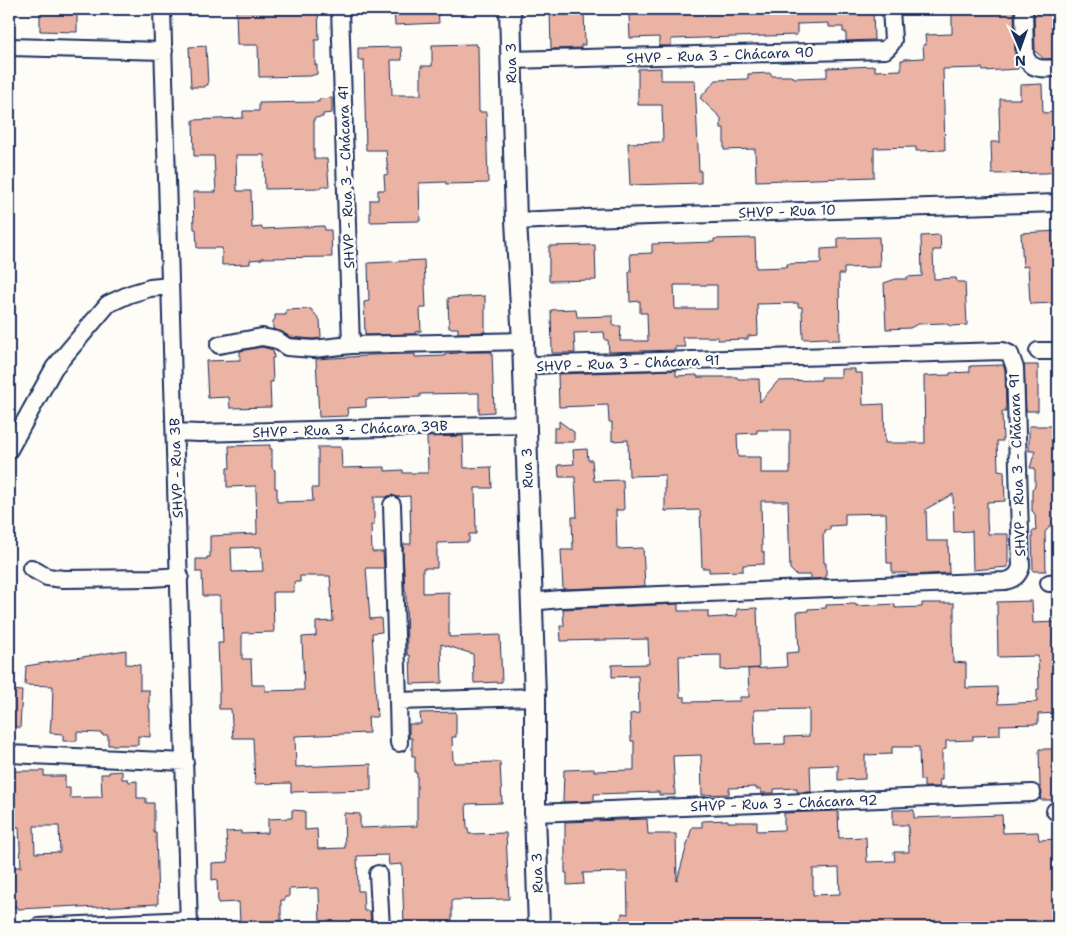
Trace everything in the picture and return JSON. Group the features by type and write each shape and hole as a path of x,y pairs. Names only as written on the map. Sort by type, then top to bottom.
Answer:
{"main road":[{"name":"Rua 3","path":"510,9 516,221 524,366 535,697 535,813 539,927"}],"street":[{"name":"SHVP - Rua 3B","path":"162,9 189,923"},
{"name":"SHVP - Rua 3 - Chácara 41","path":"340,9 351,345"},
{"name":"SHVP - Rua 3 - Chácara 90","path":"511,60 885,50 889,48 893,40 891,9"},
{"path":"1024,9 1025,56 1027,60 1032,66 1039,69 1058,68"},
{"path":"9,47 164,51"},
{"name":"SHVP - Rua 10","path":"516,221 1058,203"},
{"path":"9,450 54,368 108,304 130,294 150,288 170,286"},
{"path":"219,345 262,337 277,340 287,347 313,349 351,345 523,341"},
{"name":"SHVP - Rua 3 - Chácara 91","path":"524,366 1003,351 1010,354 1015,368 1020,567 1018,574 1013,579 996,582 531,602"},
{"path":"1038,351 1058,351"},
{"name":"SHVP - Rua 3 - Chácara 39B","path":"175,432 200,433 526,424"},
{"path":"392,506 399,743"},
{"path":"31,568 47,577 63,579 180,576"},
{"path":"398,701 535,697"},
{"path":"9,754 185,762"},
{"name":"SHVP - Rua 3 - Chácara 92","path":"535,813 1032,793"},
{"path":"378,874 381,927"},
{"path":"38,927 189,923"}],"building":[{"path":"40,9 77,9 77,32 40,31"},
{"path":"236,9 318,9 319,40 315,40 317,74 310,76 259,77 258,45 237,45"},
{"path":"394,9 438,9 439,23 395,25"},
{"path":"550,9 584,9 585,45 581,45 581,48 551,49"},
{"path":"657,9 873,9 874,40 846,41 846,32 843,32 843,27 829,27 829,23 797,24 797,35 671,39 671,46 659,46 659,37 630,38 629,15 658,14"},
{"path":"952,9 1014,9 1015,55 1018,69 983,71 982,68 943,69 945,150 916,151 916,147 874,148 874,177 756,181 755,149 724,150 724,128 721,128 721,118 700,98 716,80 748,79 748,74 771,73 771,76 790,76 795,78 827,77 827,68 875,66 875,71 901,70 901,60 924,58 923,45 926,45 925,35 952,34"},
{"path":"1034,9 1058,9 1057,58 1044,59 1035,51"},
{"path":"476,44 478,46 479,112 486,112 488,183 419,183 420,221 370,222 370,200 378,200 378,190 385,190 384,175 388,174 386,150 366,150 364,60 358,60 358,48 401,47 402,60 391,60 392,95 421,95 421,66 432,66 432,45"},
{"path":"206,46 208,85 205,85 205,87 191,87 189,47"},
{"path":"661,68 661,80 695,80 701,183 630,185 628,143 663,142 662,105 638,105 638,69"},
{"path":"1042,84 1043,113 1058,112 1058,172 992,174 991,142 1000,142 1000,99 1020,99 1020,85"},
{"path":"332,98 332,113 314,118 314,159 327,159 329,186 321,186 321,188 265,189 264,155 236,155 237,191 251,191 252,228 324,226 325,230 331,230 332,257 262,258 250,260 250,264 222,265 222,248 197,248 196,229 194,229 193,192 216,192 214,156 194,156 193,120 243,118 243,111 259,111 259,103 319,102 319,99"},
{"path":"1058,231 1058,289 1056,289 1056,303 1030,304 1028,266 1023,267 1021,233"},
{"path":"940,235 941,250 933,250 934,279 956,278 957,282 965,282 967,325 951,326 944,323 918,324 910,328 886,329 884,283 896,279 922,276 921,236"},
{"path":"879,237 880,267 844,268 844,274 839,274 840,340 828,340 828,338 803,339 802,307 798,307 798,303 757,304 758,335 748,336 748,339 718,340 718,337 682,337 686,347 675,347 675,350 609,352 608,340 605,340 604,332 574,333 575,353 552,353 551,310 576,309 577,317 613,316 613,326 621,326 620,341 648,341 647,313 640,313 640,301 630,302 629,272 631,272 630,254 652,253 652,244 714,242 714,239 755,238 756,268 787,267 787,264 821,263 821,249 838,248 838,238","holes":["674,285 717,285 717,309 675,309"]},
{"path":"595,245 596,280 549,281 549,246"},
{"path":"424,260 426,308 420,308 421,331 415,332 415,334 365,335 364,302 369,301 368,263"},
{"path":"485,296 485,332 458,333 458,328 449,328 448,298"},
{"path":"311,309 320,320 320,338 290,337 273,329 275,315 286,315 286,310"},
{"path":"262,347 273,350 273,382 270,382 271,407 230,408 229,397 208,398 206,361 240,360 240,351"},
{"path":"492,352 494,412 479,413 479,393 420,394 420,397 366,399 366,407 347,408 348,416 319,417 316,359 366,355 415,354 415,357 445,356 445,354"},
{"path":"1003,365 1005,370 1006,412 1002,412 1003,441 997,441 998,470 1004,471 1005,501 987,502 987,520 988,534 1008,534 1008,567 973,570 972,531 954,532 953,494 926,509 927,541 948,541 949,573 908,575 908,573 892,573 892,563 887,563 886,513 845,514 845,525 830,526 830,530 825,530 825,534 823,534 826,578 811,579 811,575 796,575 790,569 788,501 761,501 764,564 743,565 743,571 709,572 709,568 702,568 700,510 665,511 665,475 629,476 628,440 612,441 612,422 609,422 608,405 559,407 558,374 676,370 676,376 697,375 697,377 759,379 760,402 778,381 821,380 821,377 841,377 841,369 855,369 855,373 862,373 863,405 884,404 885,443 925,443 924,376 970,372 970,366","holes":["757,430 790,430 790,473 761,473 761,457 738,457 737,434 757,433"]},
{"path":"1024,365 1038,365 1038,411 1026,411"},
{"path":"559,421 574,432 574,442 554,442 554,428 559,428"},
{"path":"1029,426 1058,426 1058,518 1045,532 1046,571 1033,571 1032,531 1036,531 1035,514 1032,511 1032,489 1035,486 1035,468 1030,468 1035,451 1029,451"},
{"path":"463,436 464,468 491,467 492,488 475,488 476,534 469,534 469,542 437,543 437,568 423,568 423,593 449,592 449,637 500,635 502,682 474,683 473,654 441,644 442,683 411,684 410,655 407,655 403,551 404,544 411,544 410,496 374,497 374,525 371,525 372,552 383,552 384,568 366,568 370,619 381,618 382,632 372,633 377,717 368,717 369,733 295,736 296,767 371,764 371,790 291,792 291,783 255,784 253,738 233,738 231,709 219,709 218,643 223,643 220,596 203,596 202,572 196,572 196,559 207,559 207,557 210,557 210,536 257,534 256,486 227,487 227,468 230,468 229,446 270,445 270,449 272,449 272,468 275,470 277,502 313,501 312,488 318,488 318,447 341,447 342,468 385,467 385,471 403,470 403,473 428,473 427,437","holes":["261,547 263,571 232,572 231,548","300,576 330,576 333,621 316,622 316,636 302,637 304,690 265,691 265,685 252,685 251,659 242,659 242,633 274,632 273,592 294,592 294,582 300,582"]},
{"path":"587,449 588,460 592,460 594,481 623,480 624,510 616,510 617,549 643,548 645,586 563,589 561,550 573,550 572,517 577,517 575,477 559,477 558,465 574,464 573,450"},
{"path":"1032,601 1033,623 1058,622 1058,713 1038,714 1038,724 1000,725 1000,735 973,736 973,740 946,741 946,749 942,750 942,780 939,780 940,787 924,787 924,780 920,780 919,747 892,747 892,754 865,755 865,779 838,780 838,765 810,766 811,792 797,792 797,788 774,789 774,793 761,793 761,789 756,789 756,787 729,788 729,794 702,795 701,755 673,756 675,795 659,795 659,792 594,794 594,801 563,802 564,770 634,770 634,741 631,741 630,714 639,713 638,676 612,677 612,665 649,664 648,639 561,641 560,626 564,626 563,609 678,604 678,611 708,611 708,618 737,616 737,609 757,608 759,668 721,670 721,655 679,656 680,697 685,697 685,702 740,701 740,697 749,697 748,669 787,667 786,653 799,652 797,612 826,608 826,605 895,604 895,608 922,607 922,603 954,603 953,662 966,663 966,688 997,687 998,704 1037,702 1037,689 1039,689 1038,656 998,657 997,602","holes":["809,709 809,736 785,737 785,744 755,745 754,710"]},
{"path":"126,650 126,664 140,665 140,690 149,690 150,737 138,736 138,745 108,745 108,735 102,735 102,733 77,732 77,741 63,741 63,734 50,733 53,686 25,685 26,666"},
{"path":"9,690 22,691 20,728 9,724"},
{"path":"456,712 456,737 452,737 454,763 500,762 502,803 466,804 467,828 469,834 506,833 509,899 452,900 452,927 404,927 402,864 389,865 388,855 357,856 358,891 363,891 364,911 370,911 371,927 320,927 319,889 317,888 289,889 289,897 281,900 281,921 240,922 239,902 218,903 217,879 212,880 212,863 228,862 226,832 241,831 241,834 268,833 268,819 292,818 292,810 305,811 305,830 317,829 318,849 345,848 344,813 360,814 360,828 417,826 417,773 415,773 415,756 412,756 412,738 409,738 409,724 421,724 420,713"},
{"path":"1039,749 1058,749 1058,800 1040,800 1042,793 1040,787"},
{"path":"9,771 44,771 44,776 65,776 65,788 70,788 70,798 102,797 101,774 122,771 122,779 128,779 129,782 137,781 137,798 146,798 146,803 154,803 158,904 79,908 79,906 18,909 18,907 10,907 9,867 21,867 19,827 9,827","holes":["34,826 59,826 60,852 35,853"]},
{"path":"893,810 914,810 914,818 1002,815 1003,833 1038,832 1039,840 1058,839 1058,927 869,927 869,922 851,923 851,921 814,922 814,927 788,927 788,923 759,924 759,927 620,927 622,913 628,914 627,872 583,873 584,884 567,885 567,873 565,873 565,822 647,819 648,834 676,834 677,881 692,827 702,827 702,821 757,822 757,831 784,830 784,813 838,811 839,838 866,837 867,862 895,861 894,852 909,852 908,825 893,825","holes":["839,868 840,894 813,895 813,869"]}]}
